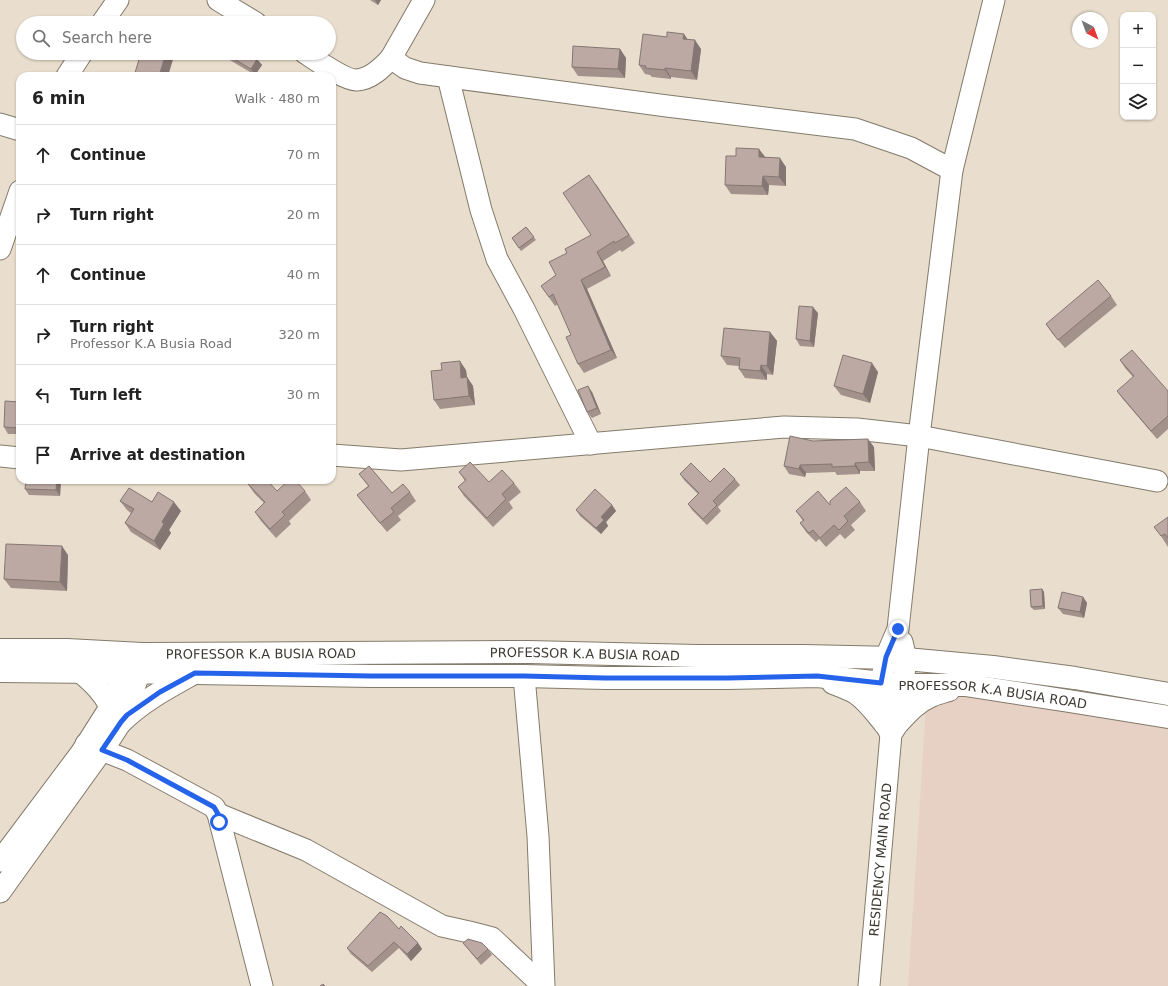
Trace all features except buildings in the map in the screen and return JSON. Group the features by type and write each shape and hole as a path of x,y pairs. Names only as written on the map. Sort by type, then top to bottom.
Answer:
{"main road":[{"name":"PROFESSOR K.A BUSIA ROAD","path":"0,650 67,650 195,673 635,678 817,676 892,684 965,686 1168,717"},
{"name":"PROFESSOR K.A BUSIA ROAD","path":"0,672 81,672 133,663 529,652 698,656 804,656 896,658 993,667 1067,677 1168,694"},
{"path":"81,672 94,682 103,692 115,714 127,715 154,696 195,673"},
{"path":"817,676 858,694 891,727 920,701 931,696 965,686"}],"street":[{"path":"107,16 118,0"},
{"path":"218,0 244,16"},
{"path":"336,72 348,78 357,80 370,76 381,68 391,58 424,0"},
{"path":"896,658 919,436 952,170 994,0"},
{"path":"391,58 405,68 420,73 855,129 911,148 952,170"},
{"path":"70,72 77,60"},
{"path":"316,60 336,72"},
{"path":"448,77 481,210 497,259 524,309 591,444"},
{"path":"0,124 16,129"},
{"path":"0,249 16,202"},
{"path":"336,455 401,460 784,427 857,429 919,436 1157,481"},
{"path":"0,456 16,458"},
{"name":"RESIDENCY MAIN ROAD","path":"869,986 891,727 883,708 892,684 896,658"},
{"path":"0,892 115,714 133,663"},
{"path":"524,676 538,836 543,986"},
{"path":"94,747 127,760 214,807 218,814 262,986"},
{"path":"0,861 94,747"},
{"path":"218,814 306,850 442,926 492,938 543,986"}],"shaded area":[{"path":"927,690 1168,727 1168,986 908,986"}],"route":[{"path":"219,822 218,814 214,807 127,760 102,750 127,715 132,713 160,692 195,673 605,678 817,676 881,683 886,657 898,629"}]}
